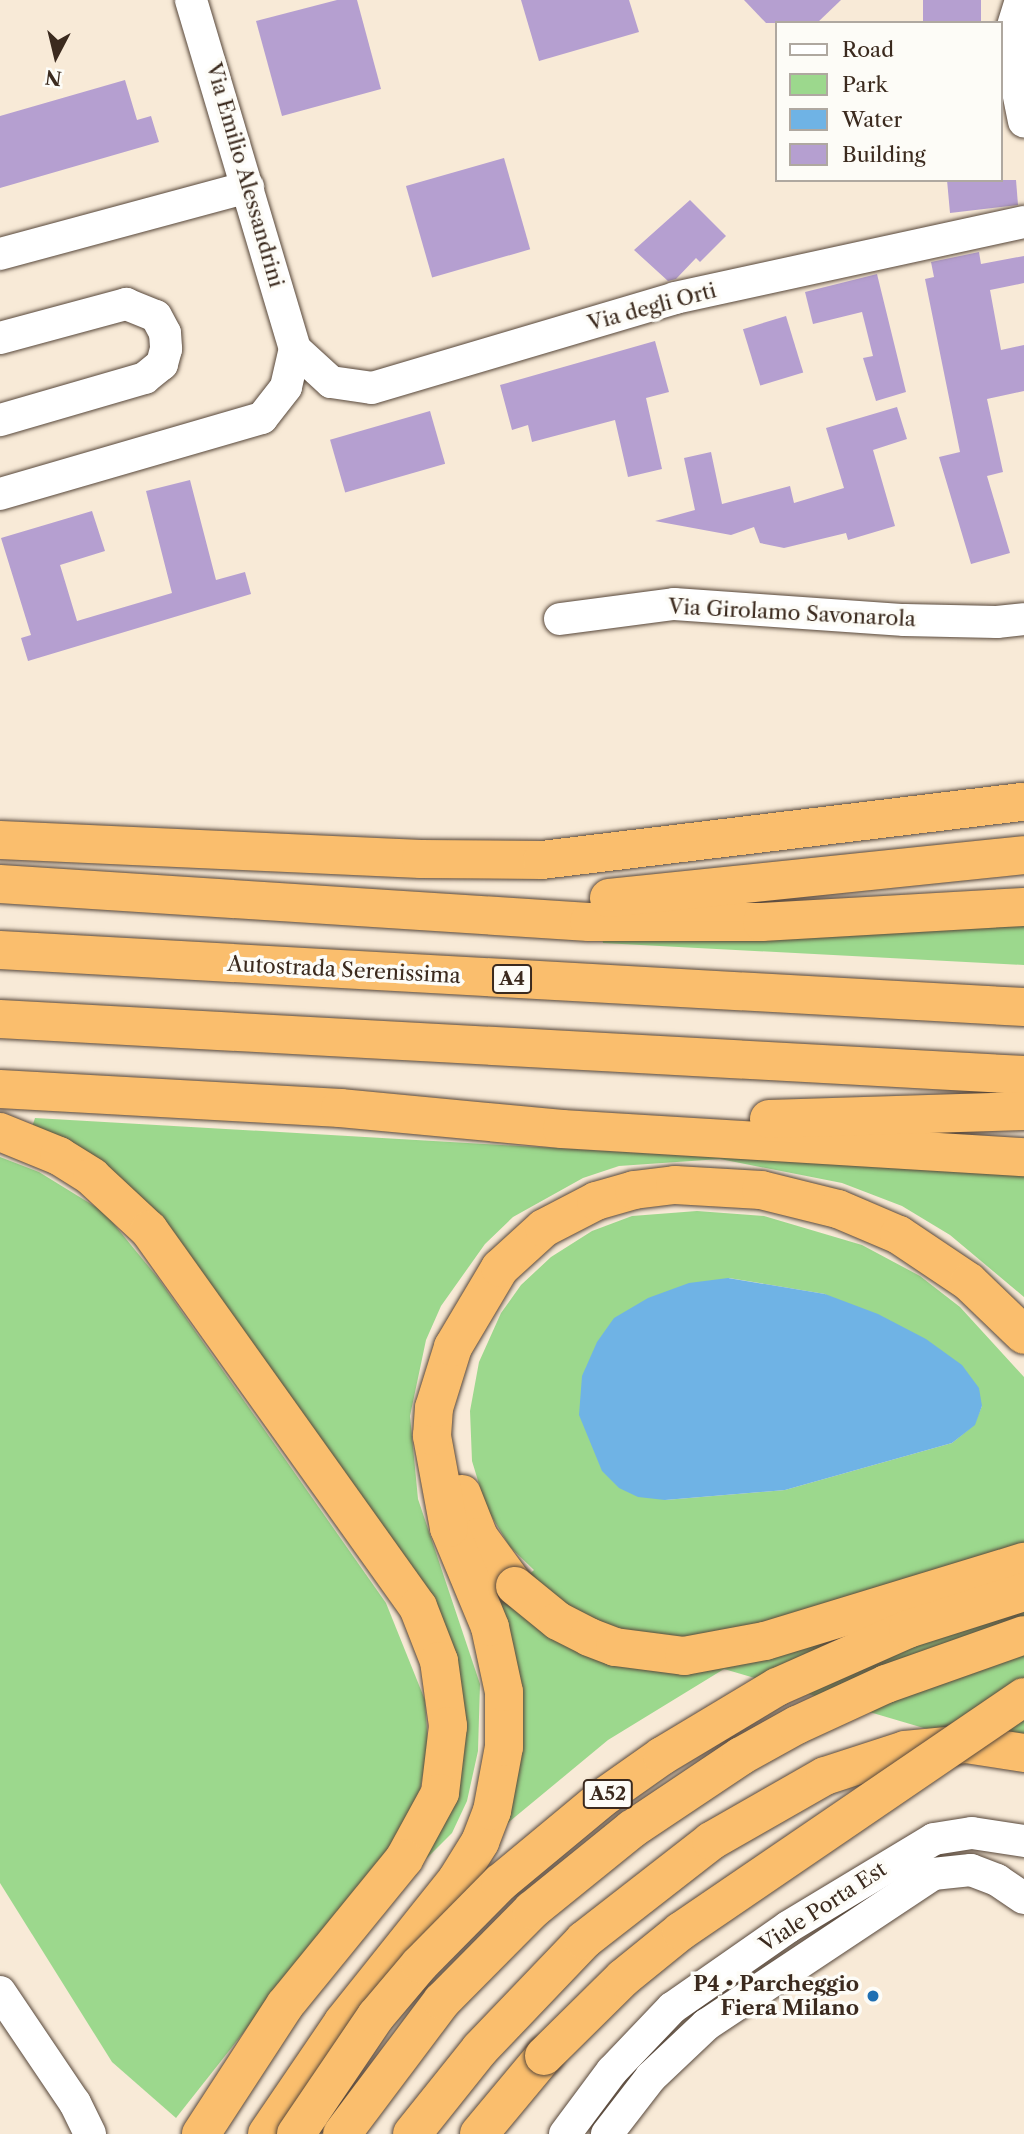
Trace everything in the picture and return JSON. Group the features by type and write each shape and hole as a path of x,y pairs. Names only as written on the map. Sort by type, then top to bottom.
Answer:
{"highway":[{"path":"0,840 542,860 1024,802"},
{"path":"128,891 496,901 593,899 702,892 1024,855"},
{"path":"0,884 589,922 762,922 1024,907"},
{"name":"Autostrada Serenissima","path":"0,950 1024,1007"},
{"path":"0,1019 1024,1075"},
{"path":"0,1089 340,1108 757,1119 1024,1111"},
{"path":"340,1108 562,1129 1024,1157"},
{"path":"0,1132 59,1156 92,1177 149,1230 418,1607 439,1661 448,1726 440,1793 404,1859 285,2005 201,2134"},
{"path":"267,2134 343,2022 439,1904 484,1831 501,1776 505,1718 495,1647 449,1528 432,1436 434,1408 453,1347 500,1268 544,1228 596,1201 675,1185 761,1190 869,1221 933,1255 995,1304 1024,1335"},
{"path":"453,1347 449,1401 452,1460 479,1537 515,1586 558,1621 615,1647 684,1656 765,1641 1024,1562"},
{"name":"A52","path":"296,2134 376,2016 420,1965 500,1883 601,1799 663,1756 777,1687 908,1629 1024,1592"},
{"name":"A52","path":"342,2134 400,2051 451,1992 532,1910 632,1829 797,1725 886,1684 1024,1635"},
{"path":"479,2134 544,2056 623,1978 681,1931 1024,1697"},
{"path":"412,2134 480,2049 584,1940 648,1888 744,1821 825,1776 905,1750 966,1744 1024,1753"}],"street":[{"path":"1021,0 1008,42 1024,121"},
{"name":"Via Emilio Alessandrini","path":"195,1 295,349"},
{"path":"0,254 248,187"},
{"name":"Via degli Orti","path":"295,349 331,382 372,388 675,298 1024,222"},
{"path":"0,338 126,304 156,316 165,333 166,349 162,364 145,378 0,420"},
{"path":"0,494 262,418 282,399 295,349"},
{"name":"Via Girolamo Savonarola","path":"560,620 674,604 904,620 997,622 1024,618"},
{"name":"Viale Porta Est","path":"565,2134 612,2071 672,2008 788,1927 934,1839 972,1833 1024,1841"},
{"path":"607,2134 651,2077 706,2025 933,1874 957,1869 978,1872 1024,1898"},
{"path":"0,1992 75,2103 90,2134"}],"green space":[{"path":"1024,925 1024,965 603,943 602,937"},
{"path":"35,1118 1024,1175 1024,1297 950,1235 902,1206 842,1183 720,1159 619,1166 583,1178 513,1217 485,1244 441,1306 426,1340 410,1416 418,1499 480,1684 478,1751 467,1801 452,1833 426,1859 447,1814 459,1684 176,1242 32,1127"},
{"path":"0,1157 39,1172 104,1212 158,1278 386,1603 425,1700 428,1746 420,1790 407,1818 383,1856 176,2118 112,2062 0,1883"},
{"path":"697,1211 764,1216 862,1245 920,1276 960,1307 1024,1377 1024,1741 927,1729 724,1669 608,1740 503,1827 519,1770 523,1709 514,1647 500,1601 534,1570 510,1547 486,1507 472,1461 470,1411 479,1362 501,1313 521,1285 551,1257 592,1231 632,1216","holes":["729,1278 825,1294 982,1406 974,1425 952,1443 785,1490 665,1500"]}],"water":[{"path":"728,1278 825,1294 878,1314 926,1339 962,1365 979,1388 982,1406 975,1425 952,1443 785,1490 665,1500 638,1497 619,1488 602,1471 579,1415 582,1376 597,1342 614,1318 648,1298 689,1283"}],"building":[{"path":"337,0 357,0 381,89 282,116 256,21"},
{"path":"521,0 629,0 639,32 539,61"},
{"path":"744,0 841,0 819,21 766,23"},
{"path":"923,0 981,0 981,21 923,21"},
{"path":"125,80 137,120 151,116 159,142 0,188 0,116"},
{"path":"504,158 530,249 432,277 406,186"},
{"path":"1016,180 1018,205 950,213 947,182"},
{"path":"690,200 726,236 700,262 696,258 676,279 668,281 634,250"},
{"path":"979,252 981,264 1024,256 1024,283 990,290 1001,350 1024,345 1024,391 987,399 1003,472 987,476 1010,553 971,564 939,457 960,452 925,279 934,277 931,262"},
{"path":"877,274 906,392 876,401 863,358 873,356 862,312 813,324 805,292"},
{"path":"786,316 803,372 760,386 743,329"},
{"path":"655,341 669,392 646,398 662,469 628,477 615,420 532,442 528,425 512,430 500,385"},
{"path":"897,407 907,439 873,450 895,526 848,540 846,533 784,548 760,543 754,527 731,535 655,521 695,510 684,458 711,452 722,504 790,486 794,503 844,488 826,428"},
{"path":"430,411 445,464 345,493 330,440"},
{"path":"190,480 216,580 245,572 251,594 28,661 21,638 31,635 1,538 92,511 105,551 60,565 77,621 172,593 146,491"}],"place":[{"name":"P4 • Parcheggio Fiera Milano","path":"873,1996"}]}
